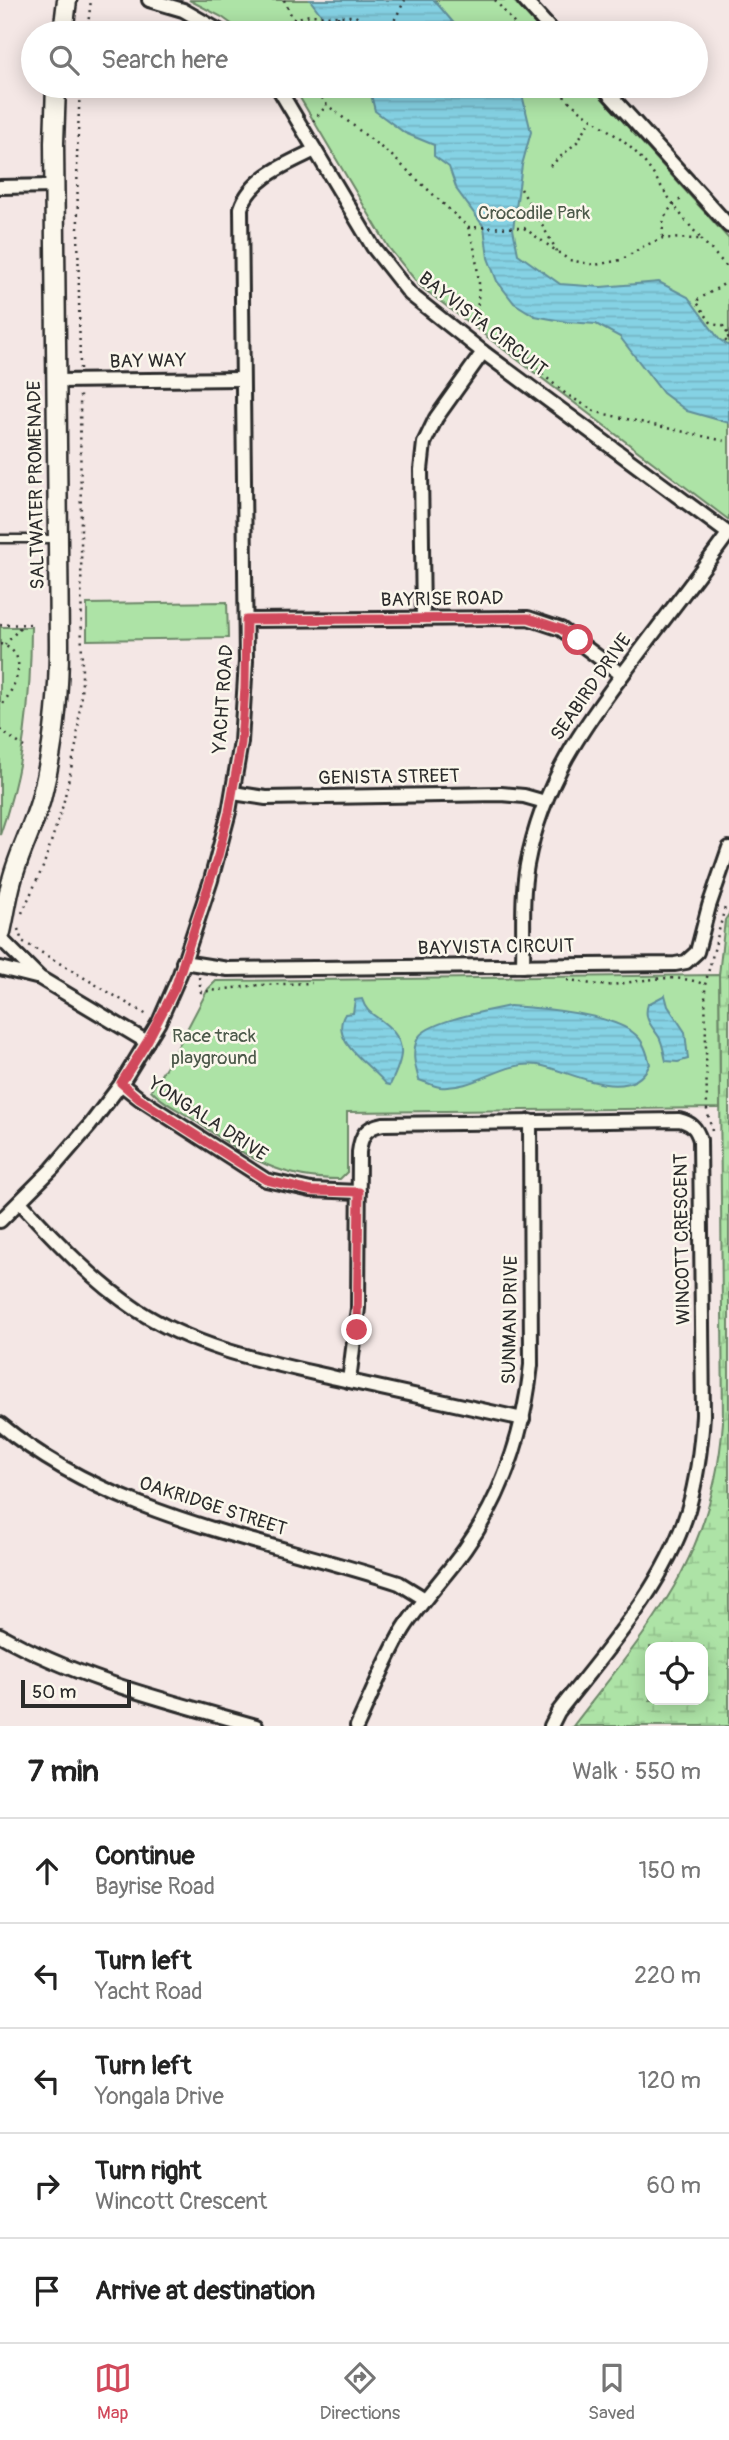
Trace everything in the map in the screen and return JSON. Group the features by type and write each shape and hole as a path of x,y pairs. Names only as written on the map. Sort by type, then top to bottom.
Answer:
{"street":[{"path":"64,21 67,0"},
{"path":"149,0 183,10 202,21"},
{"path":"524,0 543,21"},
{"name":"SALTWATER PROMENADE","path":"4,936 6,884 33,826 41,797 54,735 59,676 54,186 57,98"},
{"name":"BAYVISTA CIRCUIT","path":"283,98 373,247 396,279 426,309 729,534"},
{"path":"613,98 729,226"},
{"name":"YACHT ROAD","path":"0,1222 71,1147 121,1083 147,1042 175,988 211,880 233,793 243,714 246,620 241,208 248,192 256,183 315,150"},
{"path":"0,187 54,186"},
{"path":"423,619 421,470 424,443 436,418 483,352"},
{"name":"BAY WAY","path":"55,381 242,379"},
{"name":"SEABIRD DRIVE","path":"523,966 527,866 545,802 565,757 622,675 729,534"},
{"name":"BAYRISE ROAD","path":"246,620 528,618 561,629 622,675"},
{"name":"GENISTA STREET","path":"233,793 266,797 501,794 524,796 545,802"},
{"name":"BAYVISTA CIRCUIT","path":"183,962 228,969 686,962 697,952 729,848"},
{"path":"4,936 40,978"},
{"path":"0,968 40,978 147,1042"},
{"name":"YONGALA DRIVE","path":"121,1083 139,1099 266,1180 311,1191 359,1192"},
{"name":"WINCOTT CRESCENT","path":"349,1381 358,1319 361,1139 367,1130 374,1125 530,1121 679,1120 694,1126 700,1140 703,1415 701,1452 695,1483 678,1535 656,1582 558,1712 551,1726"},
{"name":"SUNMAN DRIVE","path":"357,1726 396,1643 425,1599 464,1550 492,1505 506,1474 523,1419 531,1365 530,1121"},
{"path":"20,1202 86,1269 136,1309 165,1326 225,1351 523,1419"},
{"name":"OAKRIDGE STREET","path":"0,1424 75,1474 126,1499 399,1583 425,1599"},
{"path":"0,1635 63,1665 112,1684 256,1726"}],"lane":[{"path":"0,539 57,538"}],"path":[{"path":"89,21 92,0"},
{"path":"284,0 293,19 310,15 355,16 365,21"},
{"path":"386,21 394,20 405,0"},
{"path":"495,0 512,21"},
{"path":"338,16 338,21"},
{"path":"20,919 49,849 63,805 77,741 82,682 77,156 79,98"},
{"path":"322,98 327,105 392,156 468,227 478,272 477,318 480,328 502,341 515,344 528,355 541,373 566,394 596,412 729,442"},
{"path":"566,98 576,109 640,156 673,205 729,269"},
{"path":"550,166 573,146 591,120"},
{"path":"521,189 559,254"},
{"path":"663,238 663,218 673,205"},
{"path":"468,227 524,228 559,254 582,264 608,264 621,260 643,246 663,238 701,239"},
{"path":"729,281 696,301 712,324 723,326 729,337 724,339 729,344"},
{"path":"0,708 17,679 19,668 16,655 2,645 23,624"},
{"path":"0,625 32,624"},
{"path":"0,730 24,747"},
{"path":"4,936 23,941 184,1036"},
{"path":"200,966 201,992 260,985 321,983"},
{"path":"555,980 611,985 631,981 690,979 705,985"}],"green space":[{"path":"189,0 513,0 532,21 228,21"},
{"name":"Crocodile Park","path":"300,98 602,98 729,239 729,520 420,286 389,248"},
{"path":"227,602 228,638 87,640 87,604"},
{"path":"0,627 31,627 30,680 24,733 15,784 0,835"},
{"path":"729,914 729,1726 573,1726 653,1621 674,1587 692,1551 706,1513 717,1470 723,1422 719,975 725,920"},
{"name":"Race track playground","path":"719,975 720,1108 347,1112 347,1172 340,1179 296,1175 261,1162 227,1143 151,1090 173,1056 208,989 216,981"}],"water":[{"path":"310,0 434,0 452,21 326,21"},
{"path":"372,98 523,98 531,132 522,165 513,229 518,254 560,284 601,287 659,282 688,297 719,339 729,346 729,423 687,411 663,393 620,337 596,324 535,316 514,303 497,281 488,258 484,227 457,190 449,167 434,156 434,145 405,133 375,111"},
{"path":"665,995 668,1006 685,1032 688,1059 678,1062 666,1061 660,1040 647,1018 648,1004"},
{"path":"362,999 368,1010 391,1029 400,1044 400,1059 390,1085 354,1052 342,1034 341,1024 345,1014 353,1013 355,1000"},
{"path":"510,1006 576,1013 626,1028 639,1038 650,1064 641,1077 629,1083 615,1085 583,1079 538,1065 513,1067 453,1087 437,1086 419,1080 414,1054 418,1038 424,1032 446,1021"}],"route":[{"path":"357,1330 359,1192 311,1191 266,1180 139,1099 121,1083 147,1042 175,988 218,856 241,743 246,620 528,618 561,629 578,640"}]}
